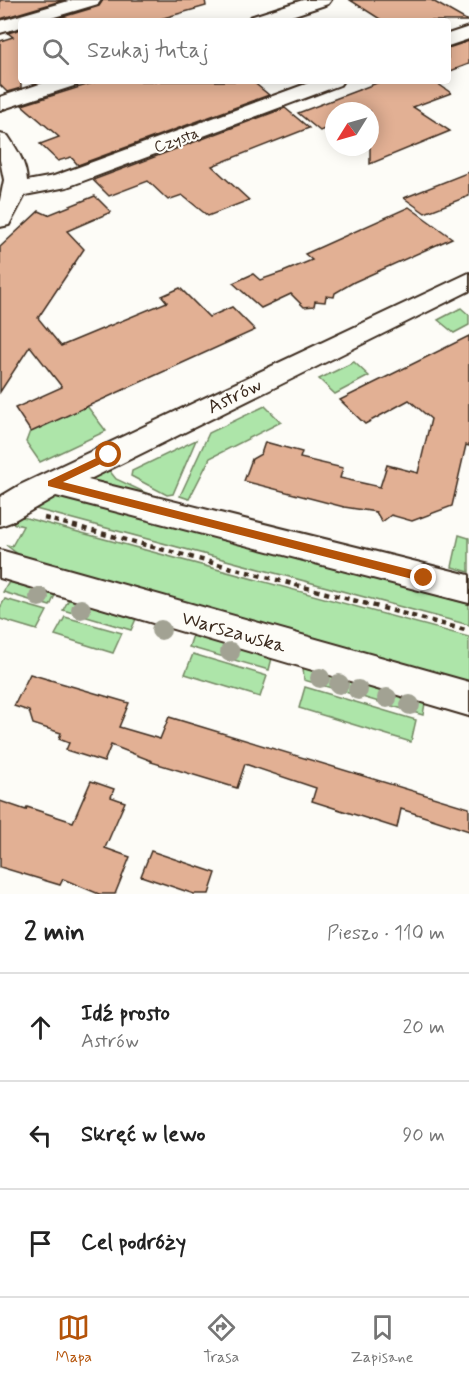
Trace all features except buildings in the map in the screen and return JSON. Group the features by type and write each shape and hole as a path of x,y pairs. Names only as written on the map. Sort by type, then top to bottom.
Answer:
{"street":[{"path":"31,18 92,0"},
{"path":"266,18 322,0"},
{"path":"0,27 18,22"},
{"path":"451,39 469,33"},
{"path":"0,104 61,84"},
{"name":"Czysta","path":"16,190 59,182 325,84"},
{"path":"0,141 13,161 16,172 16,190 12,204 0,220"},
{"name":"Astrów","path":"3,510 52,483 469,281"},
{"path":"52,483 469,589"},
{"name":"Warszawska","path":"0,564 469,699"}],"path":[{"path":"3,510 469,631"}],"green space":[{"path":"461,308 469,315 469,325 454,333 438,320"},
{"path":"354,362 369,376 335,394 319,379"},
{"path":"87,406 106,431 40,462 26,442 30,431"},
{"path":"265,406 281,422 210,458 189,499 180,496 209,433"},
{"path":"196,440 173,494 167,495 131,476 132,471"},
{"path":"108,469 116,479 161,500 78,483"},
{"path":"55,494 469,604 469,625 28,507"},
{"path":"15,515 469,637 469,682 19,555 6,545 12,546 23,526 9,522"},
{"path":"459,535 469,538 469,572 452,567"},
{"path":"9,582 55,595 50,606 3,592"},
{"path":"5,599 47,611 37,630 0,619 0,608"},
{"path":"69,599 136,619 131,630 63,610"},
{"path":"65,617 122,633 113,653 55,635"},
{"path":"193,635 272,658 269,670 189,647"},
{"path":"193,654 267,676 260,697 185,674"},
{"path":"303,667 425,703 423,715 304,680"},
{"path":"305,687 416,720 411,742 299,708"}],"route":[{"path":"109,455 52,483 424,578"}]}
